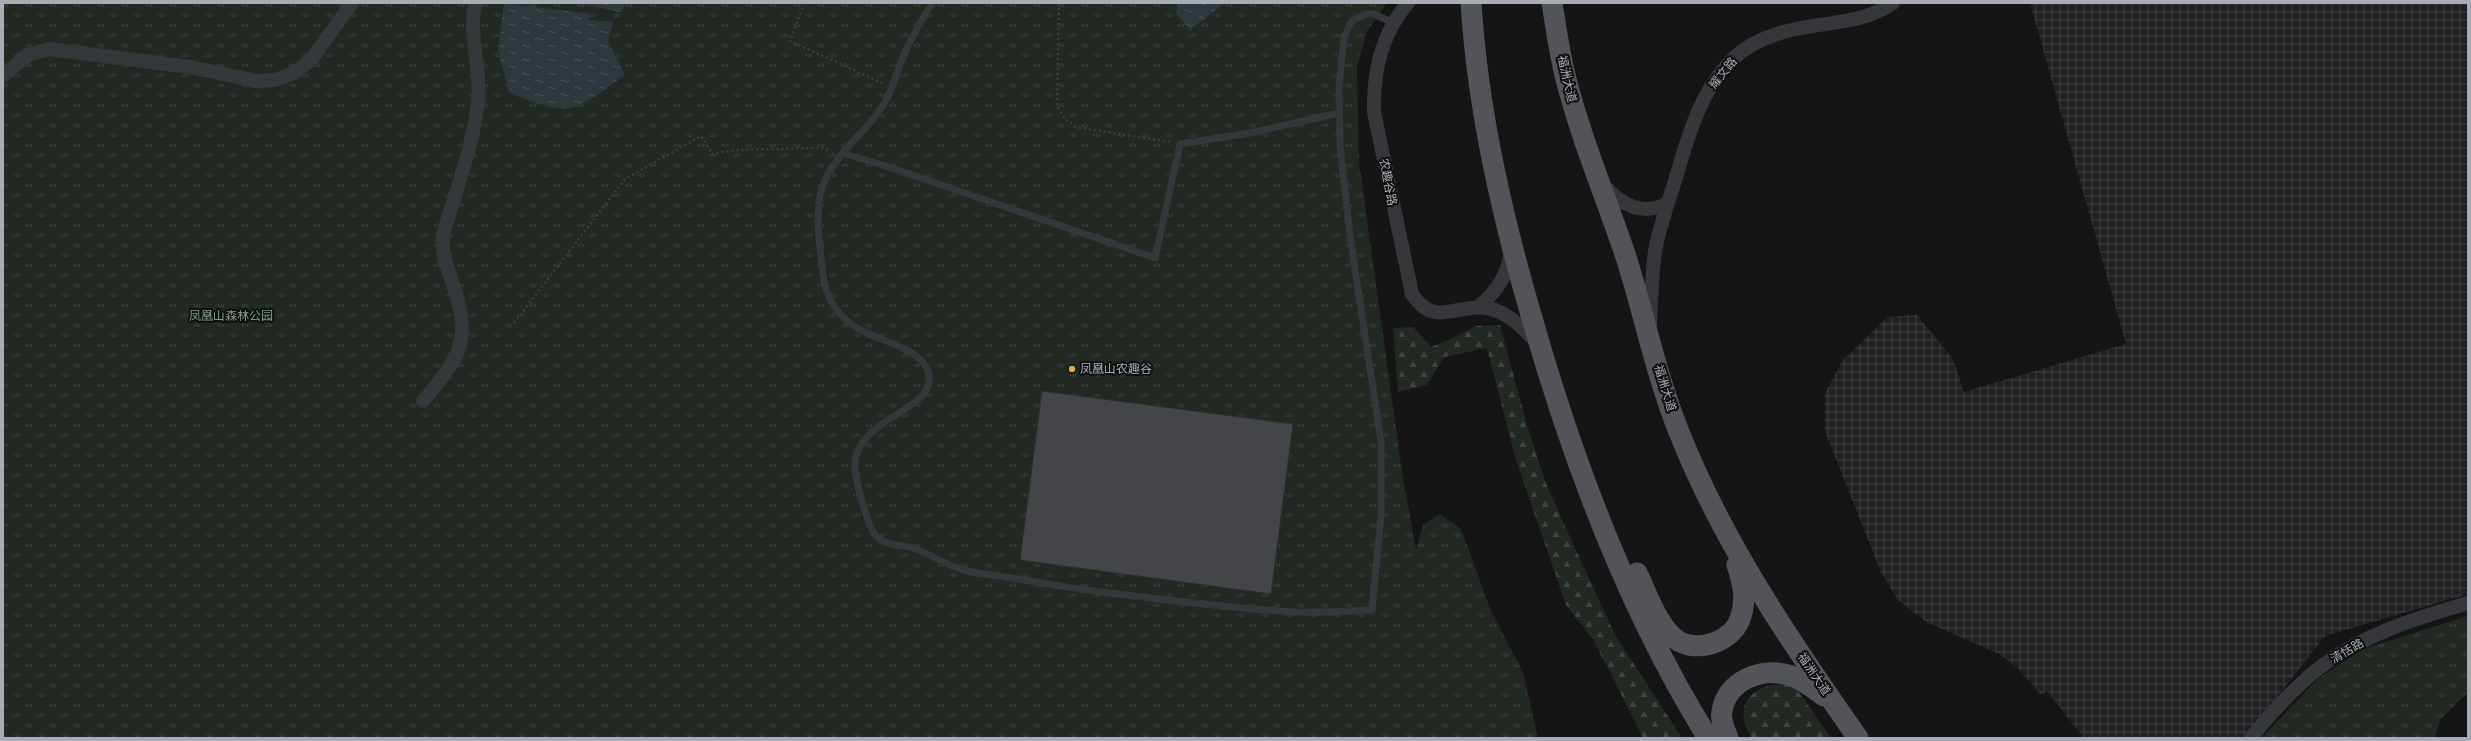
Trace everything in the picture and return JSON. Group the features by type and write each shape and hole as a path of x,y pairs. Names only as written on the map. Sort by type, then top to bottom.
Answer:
{"main road":[{"path":"1471,3 1478,78 1500,204 1540,348 1588,486 1640,613 1670,673 1708,738"},
{"name":"福洲大道","path":"1552,3 1564,73 1597,176 1633,279 1678,430 1725,532 1782,627 1858,738"},
{"path":"1588,486 1632,561 1665,627 1671,636 1681,643 1703,646 1713,643 1725,636 1740,620 1744,597 1742,583 1725,532"},
{"path":"1728,738 1722,723 1722,712 1725,702 1735,687 1751,676 1768,672 1790,675 1802,681 1833,702"}],"street":[{"path":"3,76 27,56 49,49 190,67 256,81 275,80 294,73 311,60 352,3"},
{"path":"423,401 451,368 459,351 462,334 458,301 446,265 443,238 472,138 478,101 479,70 473,21 476,3"},
{"name":"农趣谷路","path":"1408,3 1394,23 1383,43 1377,62 1373,83 1374,112 1408,284 1418,303 1435,313 1478,307"},
{"name":"耀文路","path":"1650,337 1656,250 1668,203 1689,137 1703,100 1717,77 1733,59 1753,44 1775,34 1800,28 1858,20 1879,12 1893,3"},
{"path":"1597,176 1620,200 1632,208 1646,210 1657,209 1668,203"},
{"path":"1478,307 1499,287 1505,275 1511,248"},
{"path":"1478,307 1488,308 1508,317 1528,333 1540,348"},
{"name":"清恬路","path":"2251,738 2269,716 2323,665 2347,650 2405,622 2468,603"}],"lane":[{"path":"932,3 908,48 878,114 842,153 822,184 816,211 823,285 832,304 856,328 911,351 922,359 928,373 927,391 920,399 872,430 862,440 857,452 855,470 871,527 877,537 886,543 914,548 964,570 1072,588 1189,602 1297,612 1372,610 1381,516 1381,441 1350,236 1340,145 1339,113 1342,51 1347,28 1352,21 1366,14 1382,16 1394,23"},
{"path":"842,153 892,168 1155,258 1180,144 1250,133 1339,113"}],"path":[{"path":"804,3 790,41 891,88"},
{"path":"1059,3 1057,107 1065,119 1076,127 1180,144"},
{"path":"514,323 625,179 701,136 712,154 734,150 820,148 842,153"}],"shaded area":[{"path":"2030,3 2468,3 2468,594 2325,636 2245,738 2084,738 2047,691 2041,695 2017,667 1999,654 1926,622 1897,599 1880,570 1825,431 1825,393 1843,360 1888,317 1917,315 1953,359 1964,392 2126,344"}],"green space":[{"name":"凤凰山森林公园","path":"3,3 1387,3 1367,31 1357,67 1359,162 1402,472 1416,550 1423,525 1440,514 1461,529 1491,611 1523,672 1538,738 3,738"},
{"path":"1500,325 1526,422 1545,481 1615,635 1682,738 1643,738 1594,641 1566,605 1515,457 1487,348 1444,357 1427,385 1398,392 1393,328 1413,327 1431,347 1449,340 1476,326"},
{"path":"2468,616 2468,692 2440,720 2435,738 2261,738 2319,678 2363,649"},
{"path":"1785,683 1799,692 1831,738 1752,738 1746,727 1744,716 1744,707 1748,699 1754,693 1763,688"}],"water":[{"path":"504,3 591,14 588,20 613,22 608,41 625,75 590,100 570,108 543,105 509,92 498,50"},
{"path":"575,3 625,3 621,12"},
{"path":"1178,3 1225,3 1190,30 1176,13"}],"building":[{"path":"1042,391 1293,424 1271,594 1020,560"}],"place":[{"name":"凤凰山农趣谷","path":"1072,369"}]}
